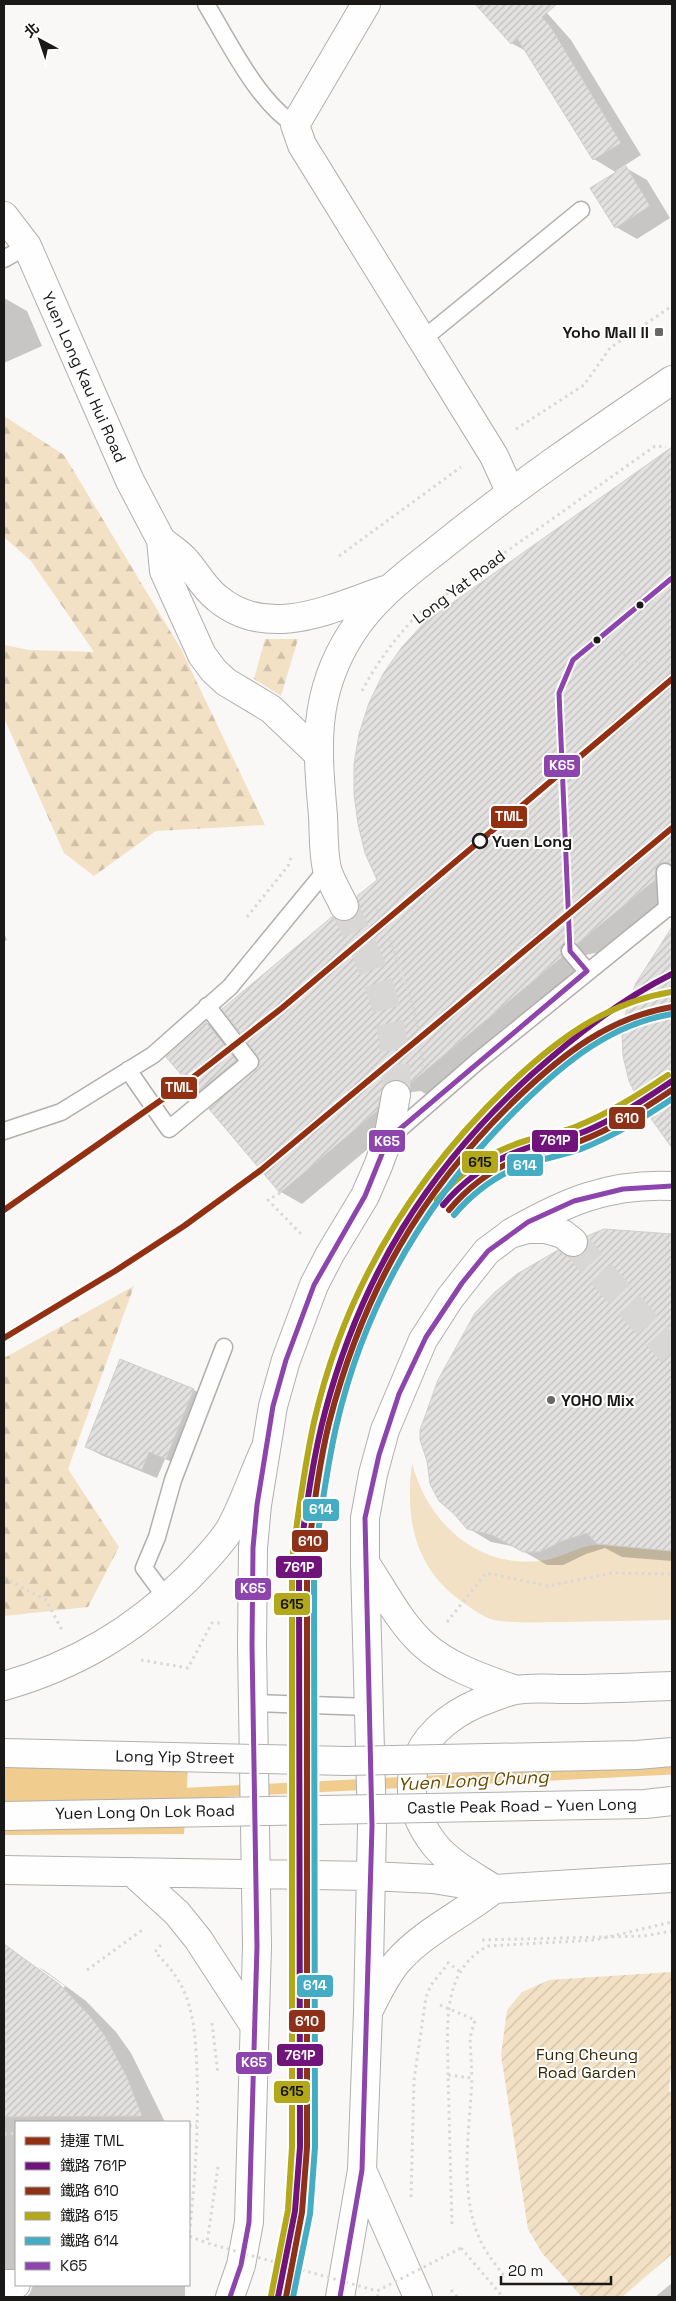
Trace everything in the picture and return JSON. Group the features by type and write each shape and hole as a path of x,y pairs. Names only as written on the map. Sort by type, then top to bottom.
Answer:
{"main road":[{"path":"366,4 295,125 302,145 494,456 510,491"},
{"name":"Yuen Long Kau Hui Road","path":"4,216 15,253 161,540 164,571 202,655 214,672 226,682 271,708 317,753"},
{"path":"344,906 327,869 317,753 320,711 334,666 362,618 390,588 510,491 672,380"},
{"name":"Yuen Long Kau Hui Road","path":"161,540 184,558 217,598 237,611 258,617 276,620 317,614 390,588"},
{"path":"230,2297 241,2265 249,2222 257,1874 254,1733 254,1548 265,1449 281,1378 299,1322 330,1254 365,1196 388,1140 396,1095"},
{"path":"340,2297 362,2170 368,2012 372,1826 365,1518 372,1474 385,1430 423,1340 450,1298 487,1251 510,1234 558,1207 585,1196 618,1188 652,1185 672,1186"},
{"path":"510,1234 527,1229 546,1229 563,1234 573,1242"},
{"path":"4,1686 42,1675 70,1663 109,1642 167,1598 194,1572 230,1529 265,1449"},
{"path":"365,1563 408,1627 424,1645 478,1676 516,1690"},
{"path":"494,1889 448,1858 434,1844 419,1818 411,1791 415,1762 426,1739 448,1718 471,1705 516,1690 672,1686"},
{"name":"Long Yip Street","path":"4,1753 346,1761 637,1755 672,1752"},
{"name":"Castle Peak Road – Yuen Long","path":"347,1809 645,1804 672,1801"},
{"name":"Yuen Long On Lok Road","path":"4,1816 347,1809"},
{"path":"4,1870 370,1876 433,1879 494,1889 672,1878"},
{"path":"132,1872 177,1913 198,1938 254,2024"},
{"path":"368,2012 382,1985 398,1962 426,1936 494,1889"},
{"path":"362,2170 418,2297"}],"lane":[{"path":"206,4 266,100 279,115 295,125"},
{"path":"423,339 581,210"},
{"path":"4,1131 61,1112 153,1055 230,987 327,869"},
{"path":"388,1140 478,1061 587,971 669,907 665,872"},
{"path":"570,951 587,971"},
{"path":"128,1070 169,1129 250,1062 207,1006"},
{"path":"167,1598 144,1568 156,1537 173,1480 224,1347"},
{"path":"254,1703 368,1707"}],"path":[{"name":"Long Yat Road","path":"358,699 374,669 393,640 417,615 648,450 655,446 666,447"},
{"path":"620,649 632,663 649,662"},
{"path":"248,917 288,866 291,857"},
{"path":"375,905 404,976 414,1010 422,1055 423,1074"},
{"path":"280,1192 268,1200 302,1235"},
{"path":"453,1615 486,1573 548,1586 612,1573 672,1574"},
{"path":"4,1578 46,1600 65,1634"},
{"path":"136,1659 188,1668 212,1622 229,1623"},
{"path":"452,2224 448,2030 452,1990 462,1966 473,1954 488,1946 595,1940 672,1922"},
{"path":"87,1970 148,1926"},
{"path":"476,1944 482,1940 495,1939 644,1936 672,1932"},
{"path":"164,1941 155,1952 171,1967 186,1996 195,2030 198,2102 196,2168 190,2226"},
{"path":"411,2198 414,2080 426,1997 437,1976 455,1958"},
{"path":"440,2005 475,2020 470,2038 472,2078 467,2196 478,2235 490,2257 505,2277"},
{"path":"211,2019 218,2075"},
{"path":"448,2075 472,2078"},
{"path":"190,2126 197,2126"},
{"path":"207,2243 218,2158"},
{"path":"190,2236 207,2243 377,2291 460,2248 503,2297"},
{"path":"433,2258 436,2266"},
{"path":"448,2286 457,2297"},
{"path":"377,2291 378,2297"}],"green space":[{"path":"4,416 64,455 181,649 265,825 156,831 94,876 64,853 4,718 4,645 29,650 94,652 31,561 4,537"},
{"path":"265,639 298,639 281,696 254,679"},
{"path":"134,1286 68,1469 119,1547 88,1607 4,1616 4,1358"},
{"path":"412,1463 430,1505 444,1523 460,1538 478,1550 499,1558 522,1561 546,1560 583,1547 605,1544 672,1551 672,1620 519,1622 494,1620 485,1617 445,1588 423,1557 416,1540 412,1522 410,1483"},
{"name":"Fung Cheung Road Garden","path":"672,1972 672,2056 669,2091 672,2094 672,2254 622,2297 582,2297 542,2253 528,2229 501,2055 507,2010 522,1992 549,1980"}],"shaded area":[{"path":"4,1749 189,1752 184,1834 4,1835"}],"building":[{"path":"475,4 557,4 542,17 550,26 621,143 593,160 517,38 511,44"},
{"path":"626,166 650,206 615,228 590,188"},
{"name":"Yuen Long","path":"672,447 672,865 665,862 659,864 656,868 655,880 577,944 573,941 564,943 560,948 562,957 408,1085 398,1080 390,1081 384,1085 377,1111 280,1193 209,1109 259,1065 258,1056 222,1009 333,916 343,922 350,920 356,915 360,907 357,896 377,880 365,853 358,824 354,794 354,764 359,734 369,703 383,674 402,647 424,623"},
{"path":"672,927 672,1148 640,1103 629,1081 623,1056 622,1032 627,1007 636,983"},
{"path":"206,1022 236,1060 197,1093 166,1057"},
{"name":"YOHO Mix","path":"604,1229 672,1234 672,1551 597,1544 587,1533 562,1541 540,1552 523,1552 492,1535 467,1529 439,1501 430,1484 427,1461 420,1440 420,1430 438,1380 475,1313 495,1292 517,1274 558,1250 570,1257 579,1256 585,1252 588,1245 587,1236"},
{"path":"120,1359 194,1389 166,1459 149,1452 142,1470 85,1447"},
{"path":"4,1944 59,1984 89,2015 105,2036 127,2077 142,2116 4,2117"}],"waterway":[{"name":"Yuen Long Chung","path":"173,1794 672,1769"}],"tunnel":[{"path":"344,906 366,953 383,997 393,1042 396,1067 396,1095"},
{"path":"573,1242 672,1353"}],"metro line":[{"name":"TML","path":"4,1210 187,1082 282,1008 672,679"},
{"name":"TML","path":"4,1338 115,1271 184,1226 261,1170 672,828"}],"rail line":[{"name":"761P","path":"278,2297 295,2211 300,2147 299,1561 313,1467 325,1412 340,1362 358,1315 379,1271 403,1228 430,1188 460,1149 494,1111 564,1046 616,1007 672,974"},
{"name":"615","path":"271,2296 288,2210 292,2147 292,1560 307,1456 327,1374 343,1327 363,1283 386,1240 412,1199 472,1123 525,1070 582,1026 624,1005 647,997 671,992"},
{"name":"610","path":"286,2297 302,2212 307,2147 307,1561 322,1458 329,1423 343,1375 359,1330 378,1287 400,1246 452,1169 483,1133 535,1081 570,1052 628,1019 672,1007"},
{"name":"614","path":"293,2297 310,2214 315,2147 314,1562 329,1461 349,1381 364,1336 383,1293 405,1252 430,1212 458,1174 489,1138 538,1088 590,1047 629,1026 672,1014"},
{"name":"615","path":"437,1200 467,1171 490,1156 514,1145 587,1122 623,1104 668,1075"},
{"name":"761P","path":"443,1205 461,1186 481,1170 503,1158 515,1152 572,1136 597,1126 630,1108 672,1081"},
{"name":"610","path":"449,1210 485,1176 507,1164 536,1153 591,1137 626,1119 672,1090"},
{"name":"614","path":"454,1215 481,1188 513,1169 576,1151 593,1144 628,1126 672,1099"}],"transit line":[{"name":"K65","path":"230,2297 241,2265 249,2222 257,1946 252,1645 253,1548 257,1505 273,1406 286,1360 314,1285 365,1196 388,1139 587,971 570,951 559,693 573,660 672,578"},
{"name":"K65","path":"340,2297 362,2170 372,1826 365,1518 379,1455 399,1394 426,1337 462,1283 488,1251 528,1222 574,1201 623,1189 672,1186"}],"place":[{"name":"Yoho Mall II","path":"659,332"},
{"name":"Yuen Long","path":"480,841"},
{"name":"YOHO Mix","path":"551,1400"}]}
